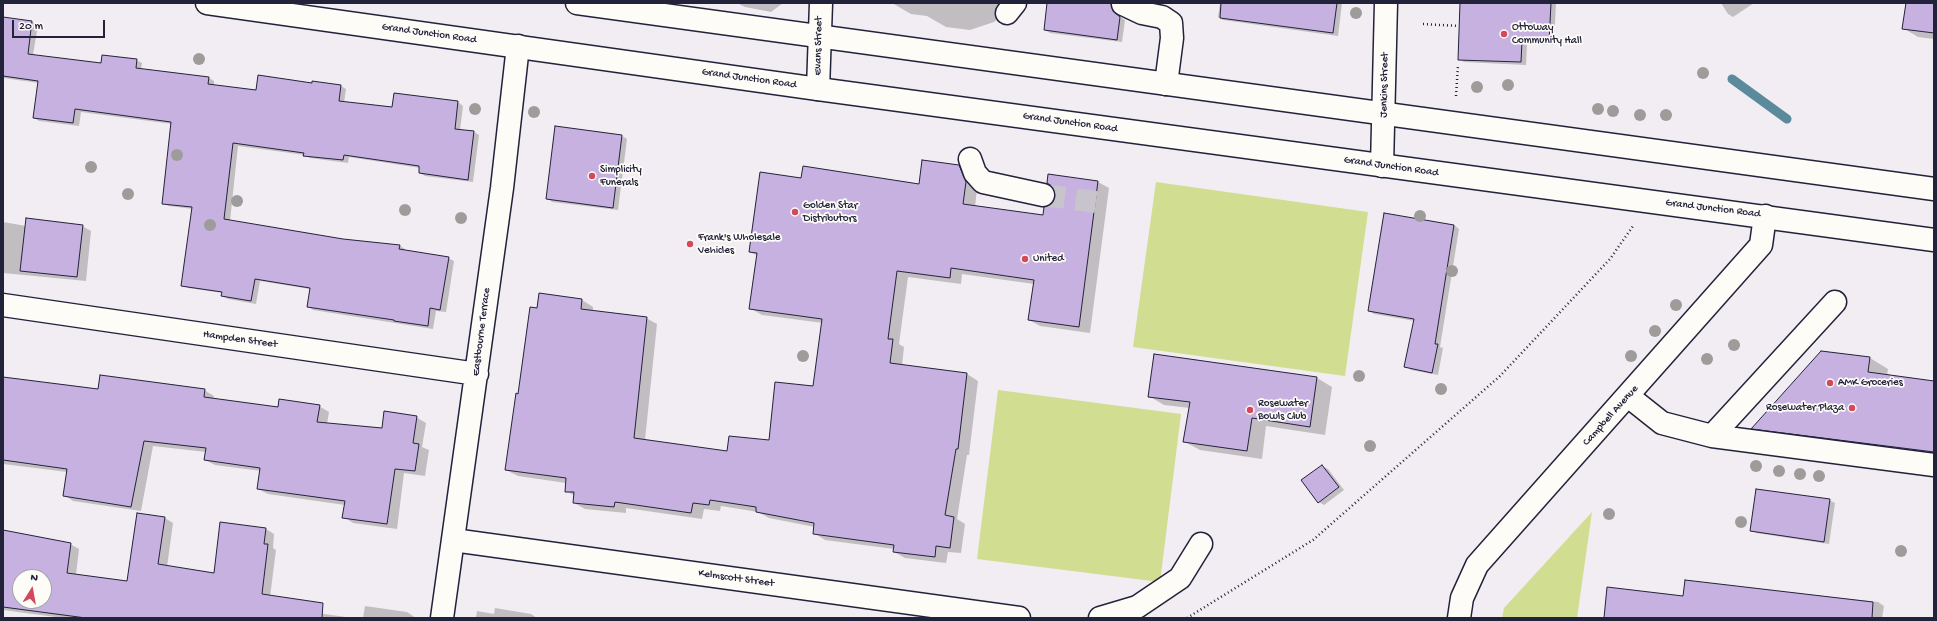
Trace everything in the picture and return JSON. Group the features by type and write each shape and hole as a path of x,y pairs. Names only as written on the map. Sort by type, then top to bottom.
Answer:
{"main road":[{"name":"Grand Junction Road","path":"207,3 818,89 1934,240"},
{"path":"577,3 1934,189"},
{"name":"Evans Street","path":"818,89 821,3"},
{"name":"Jenkins Street","path":"1382,166 1385,113 1386,3"},
{"path":"1136,7 1162,17 1171,23 1172,38 1166,84"},
{"name":"Eastbourne Terrace","path":"442,618 477,374 510,120 518,46"},
{"path":"970,158 975,173 983,182 1043,195"},
{"name":"Campbell Avenue","path":"1459,618 1462,598 1477,565 1761,245 1765,216"},
{"path":"1712,436 1835,302"},
{"name":"Hampden Street","path":"3,305 477,374"},
{"path":"1628,396 1662,423 1712,436 1934,465"},
{"name":"Kelmscott Street","path":"453,540 1019,618"},
{"path":"1100,618 1137,607 1180,578 1201,544"}],"path":[{"path":"1423,24 1459,26"},
{"path":"1456,96 1458,65"},
{"path":"1187,618 1313,540 1500,376 1610,259 1637,221"}],"green space":[{"path":"1156,182 1368,212 1345,376 1133,347"},
{"path":"998,390 1181,414 1160,582 977,559"},
{"path":"1592,512 1577,618 1502,618 1504,608"}],"building":[{"path":"1047,3 1111,3 1113,11 1120,17 1117,40 1044,30"},
{"path":"1221,3 1337,3 1333,33 1220,18"},
{"name":"Ottoway Community Hall","path":"1460,3 1551,3 1549,43 1522,41 1521,62 1458,60"},
{"path":"1906,3 1934,3 1934,33 1902,29"},
{"path":"3,17 32,21 28,54 101,63 102,55 137,59 136,68 209,77 208,84 256,90 258,75 312,83 312,81 341,85 339,101 392,107 394,93 458,101 455,129 474,131 468,180 419,173 419,166 344,155 343,160 303,156 304,153 233,143 224,219 343,239 400,245 399,249 449,257 440,310 430,308 428,326 307,307 310,288 255,279 251,301 221,296 222,292 181,286 192,207 162,204 171,122 75,109 73,123 33,118 38,81 3,76"},
{"path":"555,126 622,135 613,208 546,199"},
{"path":"922,160 959,165 966,182 963,204 1043,215 1044,207 1052,204 1055,197 1055,191 1052,186 1047,183 1048,174 1098,181 1079,327 1028,320 1034,280 951,268 950,278 897,271 888,339 893,339 890,363 967,373 958,449 956,449 945,515 954,517 950,548 936,546 935,557 893,552 894,545 813,534 814,523 756,512 756,507 710,500 709,505 693,503 691,513 615,502 614,507 573,503 574,492 565,492 566,478 505,470 516,393 518,394 530,307 537,308 539,293 582,299 581,309 647,317 634,438 727,451 729,436 769,440 775,382 813,386 822,319 749,309 757,253 749,252 760,172 801,178 803,166 919,184"},
{"path":"1384,213 1454,225 1435,344 1438,344 1432,373 1404,367 1414,319 1368,311"},
{"path":"26,218 83,225 77,277 20,271"},
{"name":"Rosewater Plaza","path":"1821,351 1870,357 1868,372 1934,381 1934,452 1751,429"},
{"name":"Rosewater Bowls Club","path":"1154,354 1317,377 1310,427 1252,418 1247,451 1183,442 1190,402 1148,397"},
{"path":"100,375 205,389 204,397 278,407 279,399 320,405 317,422 382,428 384,411 417,416 413,443 419,444 415,471 395,469 387,524 342,518 345,501 257,489 260,468 204,460 206,448 144,441 131,507 63,496 67,469 3,460 3,377 98,389"},
{"path":"1322,465 1339,487 1318,503 1301,480"},
{"path":"1756,489 1830,499 1824,542 1750,531"},
{"path":"137,513 165,517 158,564 214,573 220,522 266,528 264,544 268,544 262,594 323,603 322,618 86,618 18,609 52,609 52,569 12,569 12,608 3,607 3,530 71,543 67,573 127,581"},
{"path":"1685,580 1873,602 1872,618 1604,618 1607,587 1683,596"}],"waterway":[{"path":"1732,79 1787,119"}],"tunnel":[{"path":"1043,195 1096,202"}],"place":[{"name":"Ottoway Community Hall","path":"1504,34"},
{"name":"Simplicity Funerals","path":"592,176"},
{"name":"Golden Star Distributors","path":"795,212"},
{"name":"Frank's Wholesale Vehicles","path":"690,244"},
{"name":"United","path":"1025,259"},
{"name":"AMK Groceries","path":"1830,383"},
{"name":"Rosewater Plaza","path":"1852,408"},
{"name":"Rosewater Bowls Club","path":"1250,410"}]}
